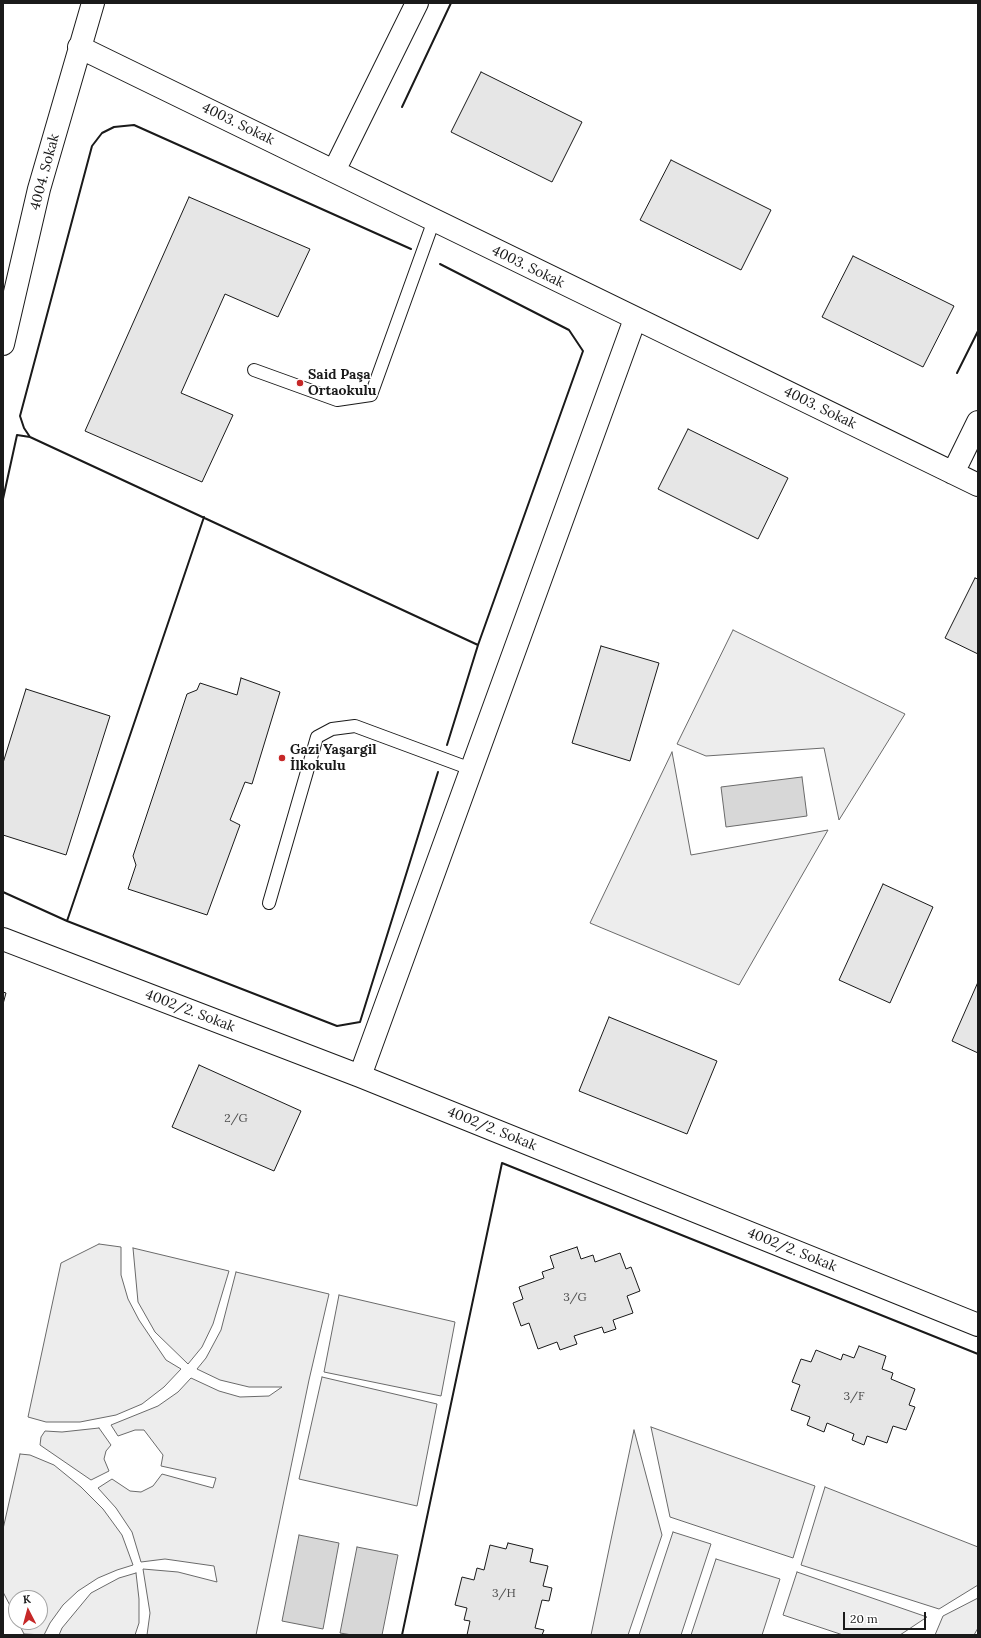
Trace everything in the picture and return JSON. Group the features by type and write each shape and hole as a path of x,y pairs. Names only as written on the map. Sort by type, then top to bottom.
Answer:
{"street":[{"name":"4004. Sokak","path":"3,344 39,189 93,3"},
{"path":"334,171 417,3"},
{"name":"4003. Sokak","path":"80,47 634,319 978,485"},
{"path":"360,1076 634,319"},
{"path":"953,473 978,422"},
{"name":"4002/2. Sokak","path":"3,939 360,1076 978,1324"}],"lane":[{"path":"254,370 338,400 371,395 434,220"},
{"path":"270,903 317,737 332,729 355,726 471,769"}],"shaded area":[{"path":"733,630 905,714 839,820 824,748 706,756 677,744"},
{"path":"672,752 691,855 828,830 739,985 590,923"},
{"path":"802,777 807,816 726,827 721,787"},
{"path":"99,1244 121,1247 121,1275 128,1299 139,1320 166,1360 181,1369 164,1387 142,1404 116,1415 80,1422 46,1422 28,1417 61,1263"},
{"path":"133,1248 229,1271 213,1324 202,1347 188,1364 155,1332 138,1302"},
{"path":"236,1272 329,1294 309,1380 256,1635 147,1635 150,1613 143,1569 178,1572 217,1582 214,1566 165,1559 141,1562 132,1532 116,1508 98,1488 112,1479 130,1491 141,1492 153,1486 162,1474 213,1488 216,1478 161,1466 163,1455 144,1430 135,1430 118,1436 111,1425 158,1406 178,1392 191,1378 219,1391 240,1397 269,1396 282,1387 249,1387 220,1380 197,1369 206,1358 221,1330"},
{"path":"339,1295 455,1322 441,1396 324,1372"},
{"path":"322,1377 437,1404 417,1506 299,1479"},
{"path":"651,1427 815,1486 793,1558 670,1517"},
{"path":"99,1428 111,1445 106,1451 104,1459 109,1471 91,1480 40,1445 41,1437 45,1431 62,1432"},
{"path":"634,1430 662,1535 628,1635 591,1635"},
{"path":"20,1454 30,1455 54,1465 81,1487 103,1509 122,1535 133,1565 98,1578 78,1591 63,1605 48,1627 48,1590 8,1590 8,1602 3,1592 3,1529"},
{"path":"825,1487 978,1547 978,1585 939,1609 801,1565"},
{"path":"673,1532 711,1544 681,1635 639,1635"},
{"path":"299,1535 339,1543 323,1629 282,1621"},
{"path":"357,1547 398,1555 382,1635 352,1635 340,1633"},
{"path":"716,1559 780,1579 762,1635 691,1635"},
{"path":"797,1572 927,1617 900,1635 843,1635 783,1615"},
{"path":"136,1573 139,1599 139,1623 135,1635 59,1635 62,1628 91,1593 119,1578"},
{"path":"978,1598 978,1628 974,1635 935,1635 943,1616"},
{"path":"22,1630 46,1630 44,1635 24,1634"}],"building":[{"path":"481,72 582,122 552,182 451,132"},
{"path":"671,160 771,210 741,270 640,220"},
{"path":"189,197 310,249 278,317 225,294 181,393 233,415 202,482 85,431"},
{"path":"853,256 954,306 923,367 822,317"},
{"path":"688,429 788,478 758,539 658,489"},
{"path":"975,578 978,579 978,654 945,638"},
{"path":"601,646 659,663 630,761 572,743"},
{"path":"241,678 280,692 252,784 245,782 230,820 240,825 207,915 128,889 136,865 133,856 187,694 197,690 200,683 237,695"},
{"path":"26,689 110,716 66,855 3,835 3,763"},
{"path":"883,884 933,907 890,1003 839,980"},
{"path":"978,982 978,1053 952,1041"},
{"path":"3,992 6,993 3,1004"},
{"path":"609,1017 717,1061 687,1134 579,1091"},
{"path":"199,1065 301,1111 274,1171 172,1127"},
{"path":"577,1247 581,1259 593,1255 595,1262 620,1253 626,1269 631,1267 640,1291 627,1296 633,1313 613,1320 616,1329 604,1333 602,1327 574,1336 577,1344 560,1350 557,1342 538,1349 529,1323 521,1326 513,1303 523,1299 519,1287 544,1278 542,1272 554,1268 550,1256"},
{"path":"859,1346 886,1356 882,1369 893,1373 891,1379 915,1389 909,1405 915,1407 906,1430 893,1426 887,1443 867,1436 864,1445 852,1440 854,1434 827,1423 824,1432 807,1425 810,1417 791,1410 800,1385 792,1382 801,1359 811,1362 816,1350 841,1360 843,1354 854,1358"},
{"path":"508,1543 533,1549 530,1562 548,1566 543,1586 552,1588 549,1601 542,1600 535,1628 544,1630 542,1635 467,1635 470,1621 464,1620 467,1608 455,1605 462,1577 474,1580 477,1568 484,1570 490,1545 506,1549"}],"wall":[{"path":"402,107 451,3"},
{"path":"411,249 134,125 114,127 102,133 92,146 20,416 24,428 30,437 478,645 583,351 569,330 440,264"},
{"path":"957,373 978,331"},
{"path":"3,499 17,435 30,437"},
{"path":"204,517 67,921 337,1026 360,1022 438,772"},
{"path":"447,745 478,645"},
{"path":"3,892 67,921"},
{"path":"402,1635 502,1163 978,1354"}],"place":[{"name":"Said Paşa Ortaokulu","path":"300,383"},
{"name":"Gazi Yaşargil İlkokulu","path":"282,758"}]}
